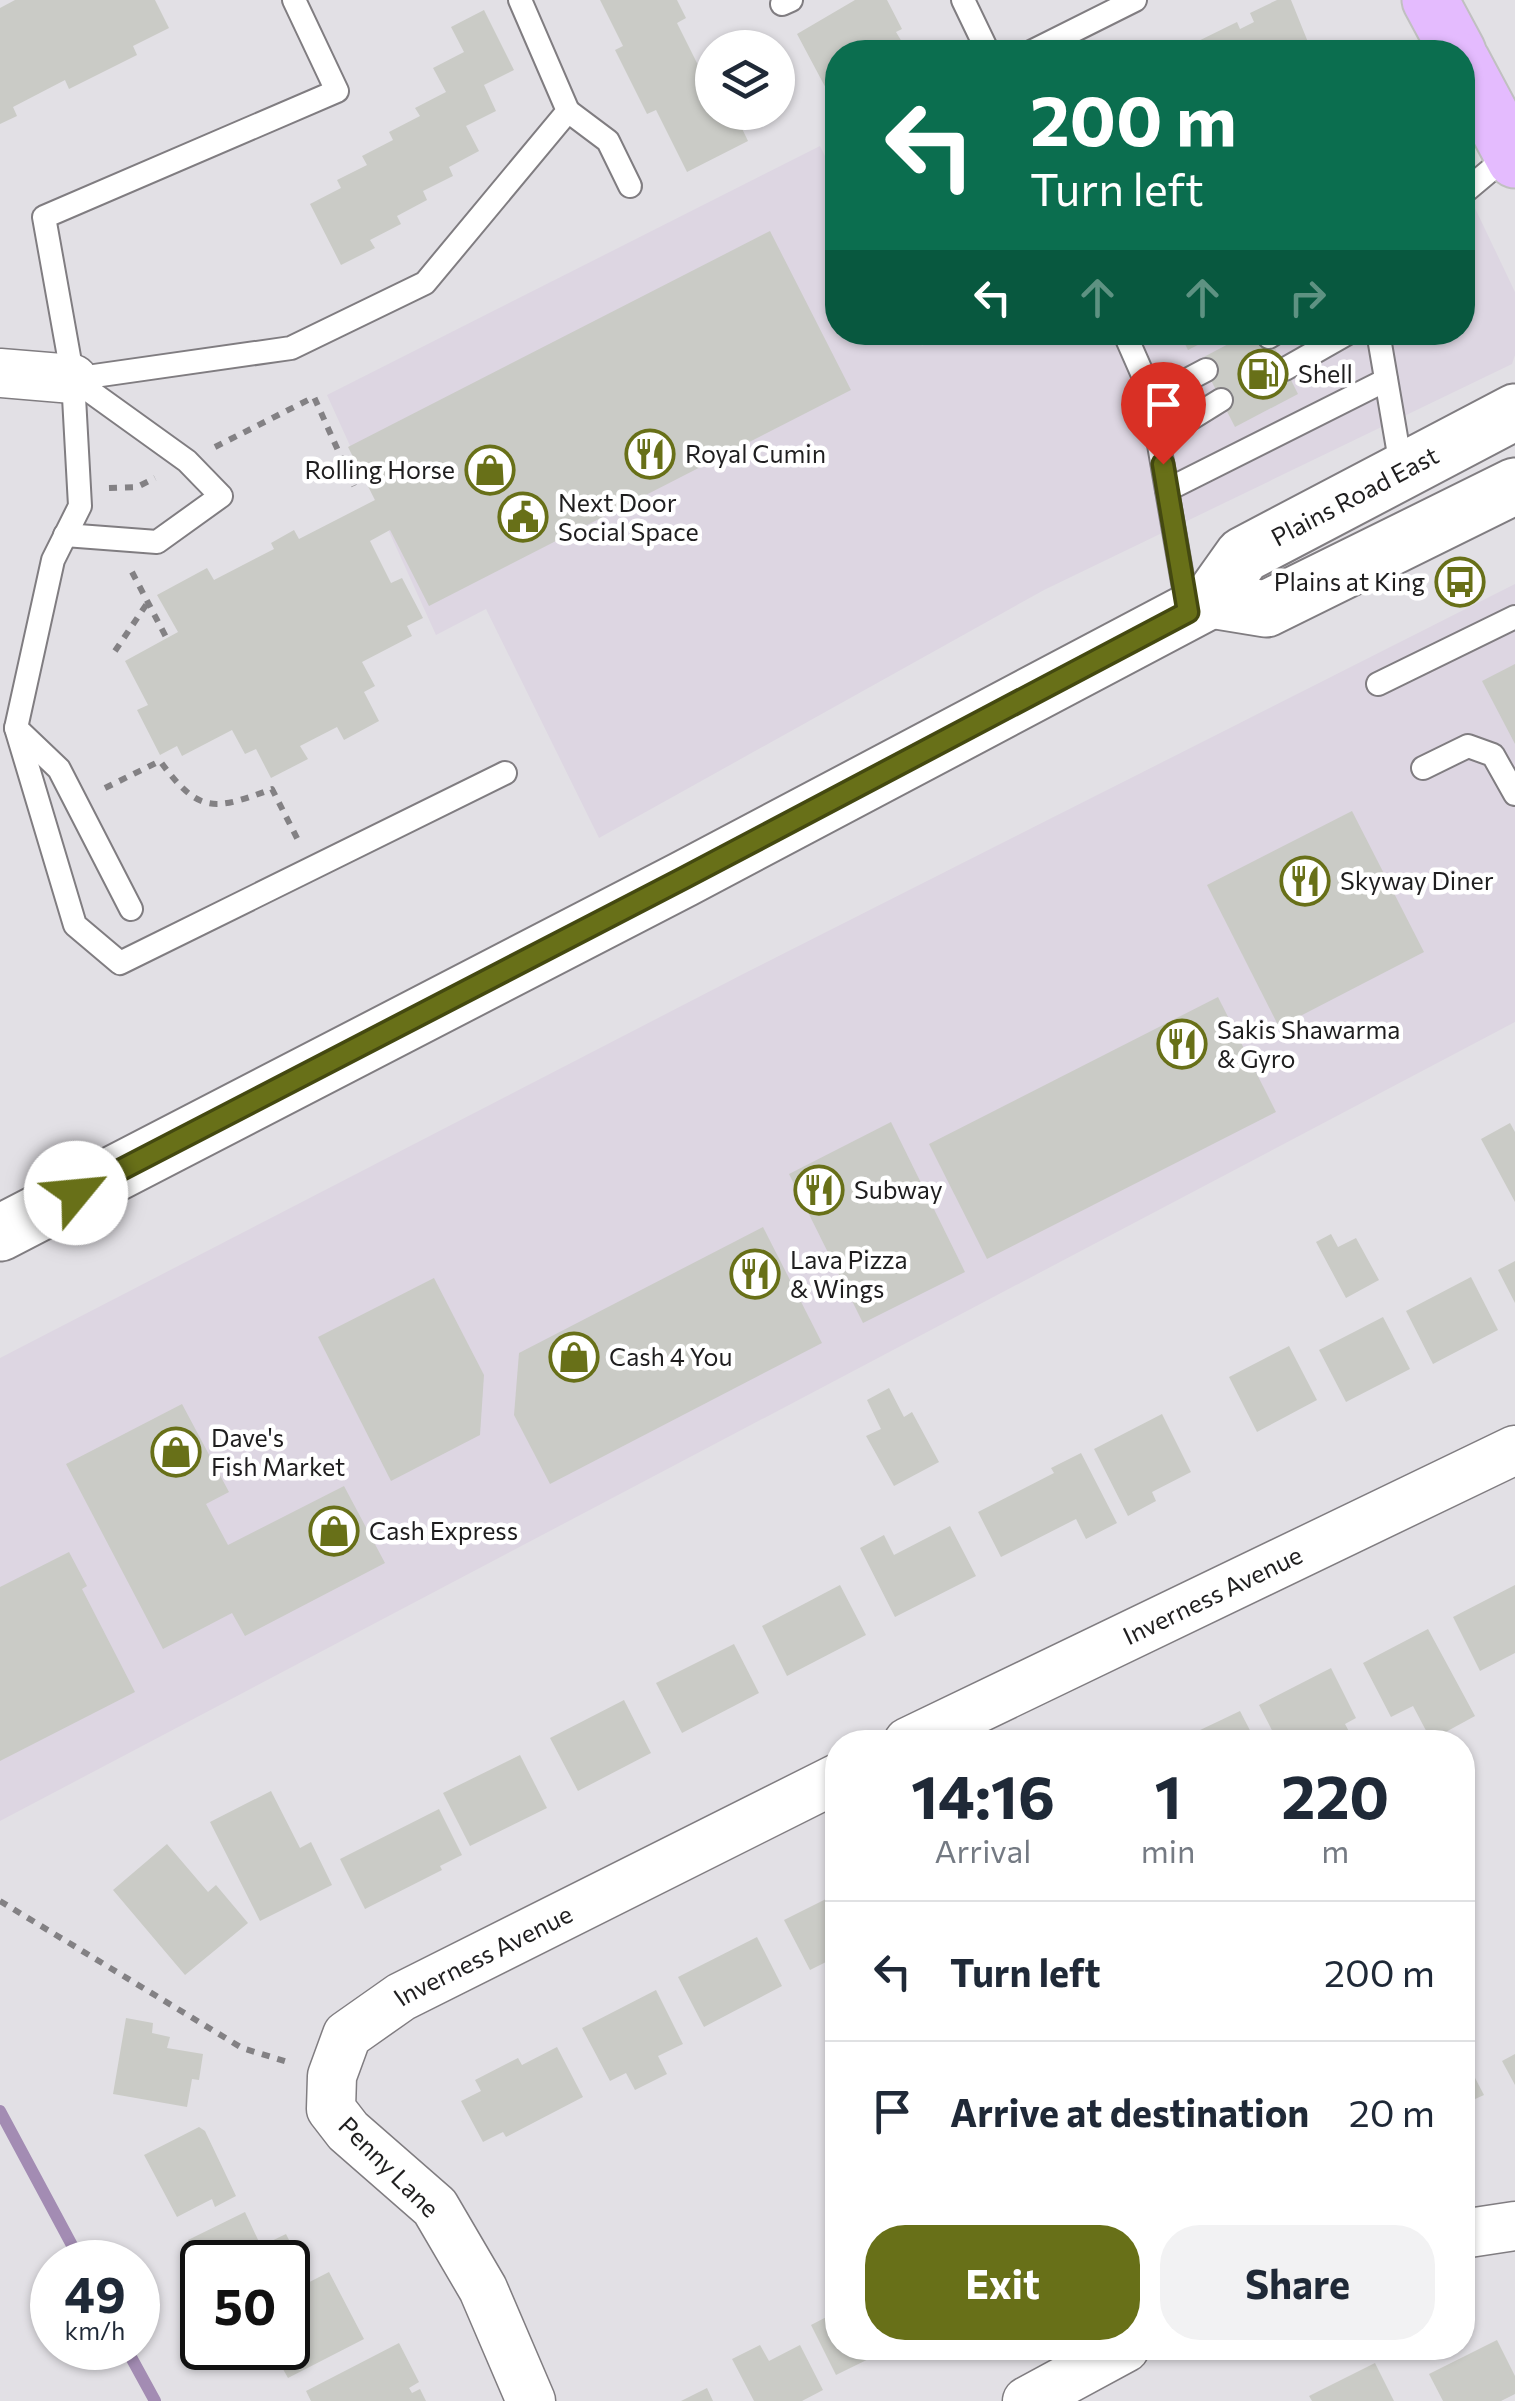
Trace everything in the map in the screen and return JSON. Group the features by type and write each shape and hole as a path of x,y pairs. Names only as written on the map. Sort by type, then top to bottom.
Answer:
{"main road":[{"path":"1430,0 1452,40"},
{"path":"1475,85 1513,156"},
{"name":"Plains Road East","path":"0,1233 1200,606 1243,555 1515,412"},
{"path":"1200,606 1266,609 1515,486"}],"street":[{"path":"0,373 73,379"},
{"name":"Inverness Avenue","path":"933,1730 1515,1450"},
{"name":"Inverness Avenue","path":"340,2056 401,1998 825,1785"},
{"name":"Penny Lane","path":"340,2056 331,2109 348,2131 436,2207 483,2289 531,2401"},
{"path":"1475,2232 1515,2226"},
{"path":"1026,2401 1103,2360"}],"lane":[{"path":"294,0 337,91 44,217 73,379 80,506 54,560 16,728 75,925 120,962 504,773"},
{"path":"520,0 568,111 608,141 630,186"},
{"path":"963,0 982,40"},
{"path":"1055,40 1135,0"},
{"path":"73,379 291,348 425,282 568,111"},
{"path":"1475,184 1513,156"},
{"path":"1130,345 1152,398 1167,490 1200,606"},
{"path":"1285,369 1327,345"},
{"path":"1380,345 1402,472"},
{"path":"1152,398 1206,370"},
{"path":"66,535 157,542 221,496 187,461 73,379"},
{"path":"1167,490 1386,380"},
{"path":"1158,439 1221,400"},
{"path":"1378,684 1515,617"},
{"path":"16,728 60,768 130,909"},
{"path":"1423,768 1468,746 1493,754 1515,794"}],"path":[{"path":"79,488 137,487 314,397 354,486"},
{"path":"115,539 166,637"},
{"path":"115,651 148,602"},
{"path":"77,802 160,761 183,792 206,804 235,802 272,789 312,867"},
{"path":"0,1901 242,2048 340,2056"}],"shaded area":[{"path":"820,146 825,156 825,345 1475,345 1475,208 1515,292 1512,364 1044,590 599,838 486,609 436,635 327,395"},
{"path":"1515,584 1515,1022 0,1821 0,1358 749,971"}],"building":[{"path":"15,0 155,0 169,28 133,46 137,55 69,89 65,80 13,107 17,116 0,124 0,8"},
{"path":"600,0 677,0 686,18 677,23 695,59 695,130 743,130 748,141 687,172 656,110 647,114 615,50 623,46"},
{"path":"855,0 887,0 902,29 896,32 901,40 825,40 825,87 797,34"},
{"path":"1277,0 1291,0 1307,40 1200,40 1237,22 1240,29 1254,22 1250,13"},
{"path":"484,10 514,70 484,85 496,111 466,126 479,151 449,167 453,176 423,191 427,200 397,216 401,224 370,240 375,248 341,265 310,204 341,188 337,180 367,165 362,156 393,140 389,132 420,116 415,108 446,92 433,68 464,52 451,27"},
{"path":"770,231 851,390 429,606 390,530 370,541 391,583 402,578 423,618 407,626 412,636 362,662 375,686 364,692 379,721 344,740 337,727 300,746 308,759 271,778 256,749 245,754 232,730 182,756 177,746 160,755 137,710 148,705 125,661 178,632 157,595 207,568 214,580 274,549 271,543 294,530 299,539 375,500 348,447"},
{"path":"1226,345 1274,345 1298,394 1235,427 1200,359"},
{"path":"1515,664 1515,744 1482,681"},
{"path":"1352,811 1424,952 1279,1027 1207,885"},
{"path":"1218,997 1276,1112 987,1259 929,1144"},
{"path":"891,1122 965,1272 863,1323 789,1174"},
{"path":"1510,1123 1515,1132 1515,1202 1481,1139"},
{"path":"763,1227 822,1343 550,1484 514,1415 519,1353"},
{"path":"1331,1234 1338,1247 1356,1238 1379,1280 1346,1298 1316,1242"},
{"path":"1515,1261 1515,1303 1498,1270"},
{"path":"1471,1277 1498,1330 1433,1364 1406,1311"},
{"path":"434,1278 484,1375 480,1435 391,1481 318,1337"},
{"path":"1383,1317 1410,1369 1346,1402 1319,1350"},
{"path":"1289,1346 1317,1400 1257,1432 1229,1377"},
{"path":"889,1388 904,1417 912,1412 939,1462 894,1486 866,1436 881,1429 867,1400"},
{"path":"182,1404 229,1492 206,1504 228,1545 344,1486 385,1563 245,1636 232,1613 163,1649 66,1464"},
{"path":"1162,1414 1191,1472 1152,1492 1156,1501 1128,1516 1094,1449"},
{"path":"1081,1453 1117,1523 1086,1539 1076,1519 1001,1557 978,1512 1054,1473 1051,1468"},
{"path":"950,1526 976,1576 895,1617 860,1548 884,1535 894,1555"},
{"path":"69,1552 87,1586 82,1589 135,1692 0,1761 0,1587"},
{"path":"840,1585 866,1635 787,1676 762,1626"},
{"path":"1515,1585 1515,1653 1480,1671 1453,1617"},
{"path":"1428,1629 1475,1716 1449,1730 1426,1730 1413,1706 1391,1717 1363,1663"},
{"path":"734,1644 759,1693 682,1733 656,1683"},
{"path":"1331,1668 1356,1718 1345,1724 1348,1730 1272,1730 1259,1705"},
{"path":"624,1700 651,1753 578,1791 550,1738"},
{"path":"1240,1711 1250,1730 1200,1730"},
{"path":"520,1755 547,1808 470,1846 443,1793"},
{"path":"271,1791 300,1848 311,1842 332,1885 260,1921 210,1822"},
{"path":"439,1809 462,1855 440,1866 442,1870 365,1909 340,1859"},
{"path":"167,1844 208,1892 216,1885 248,1923 185,1975 113,1890"},
{"path":"825,1900 825,1962 810,1970 784,1920"},
{"path":"757,1937 782,1986 704,2027 678,1977"},
{"path":"656,1990 683,2044 658,2056 667,2074 635,2090 626,2073 610,2081 582,2028"},
{"path":"126,2018 153,2023 152,2033 170,2037 167,2048 203,2054 199,2080 192,2079 187,2107 113,2094"},
{"path":"557,2047 583,2097 506,2137 503,2132 483,2142 461,2101 481,2091 475,2080 518,2058 522,2065"},
{"path":"1515,2054 1515,2085 1502,2061"},
{"path":"1475,2078 1484,2095 1475,2099"},
{"path":"199,2127 205,2131 236,2196 215,2207 212,2199 177,2217 144,2155"},
{"path":"245,2212 258,2240 188,2240"},
{"path":"329,2272 364,2339 310,2367 310,2282"},
{"path":"825,2318 825,2353 811,2325"},
{"path":"1497,2340 1515,2376 1515,2394 1501,2401 1443,2401 1429,2374 1457,2360 1475,2360 1475,2351"},
{"path":"399,2343 419,2382 409,2388 412,2393 420,2389 426,2401 311,2401 306,2391"},
{"path":"760,2345 769,2361 800,2345 823,2390 802,2401 754,2401 732,2359"},
{"path":"828,2360 867,2360 836,2375"},
{"path":"1375,2363 1394,2401 1312,2401 1309,2396"},
{"path":"284,2370 304,2370 288,2378"},
{"path":"707,2388 713,2401 681,2401"}],"waterway":[{"path":"0,2111 69,2240"},
{"path":"138,2370 155,2401"}],"place":[{"name":"Shell","path":"1263,374"},
{"name":"Royal Cumin","path":"650,454"},
{"name":"Rolling Horse","path":"490,470"},
{"name":"Next Door Social Space","path":"523,517"},
{"name":"Plains at King","path":"1460,582"},
{"name":"Skyway Diner","path":"1305,881"},
{"name":"Sakis Shawarma & Gyro","path":"1182,1044"},
{"name":"Subway","path":"819,1190"},
{"name":"Lava Pizza & Wings","path":"755,1274"},
{"name":"Cash 4 You","path":"574,1357"},
{"name":"Dave's Fish Market","path":"176,1452"},
{"name":"Cash Express","path":"334,1531"}],"route":[{"path":"76,1193 1188,612 1163,464"}]}
